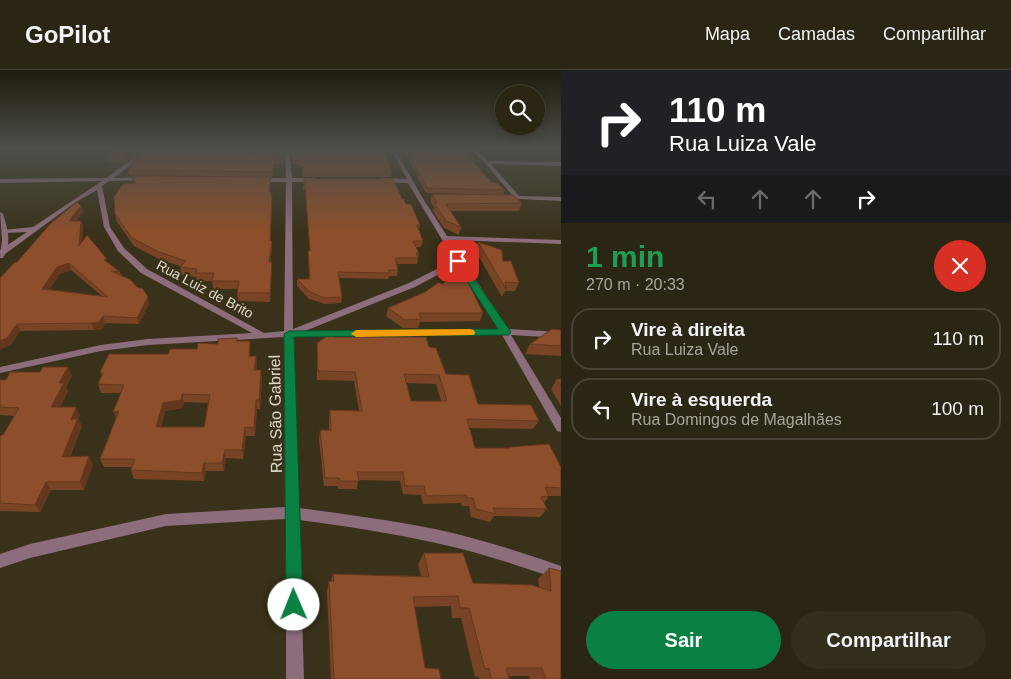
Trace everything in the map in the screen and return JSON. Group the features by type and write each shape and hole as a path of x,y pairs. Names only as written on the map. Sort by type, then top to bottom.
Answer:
{"street":[{"path":"408,177 458,261 506,332 561,428"},
{"path":"500,177 517,197"},
{"path":"1,254 108,179"},
{"path":"0,181 156,179"},
{"path":"251,180 326,180"},
{"name":"Rua São Gabriel","path":"290,180 289,334 295,679"},
{"path":"373,180 410,181"},
{"name":"Rua Luiz de Brito","path":"99,186 108,227 121,248 144,271 263,335"},
{"path":"419,197 429,197"},
{"path":"497,197 561,199"},
{"path":"0,214 5,231 6,244 1,254"},
{"path":"5,231 24,231 39,227"},
{"path":"444,238 561,242"},
{"path":"289,334 412,285 458,261"},
{"path":"0,370 101,348 148,342 289,334 506,332 561,334"},
{"path":"0,561 30,551 166,520 293,512 353,520 436,536 508,555 561,573"}],"building":[{"path":"133,177 271,177 269,192 271,192 272,196 270,241 272,241 269,262 272,262 270,293 237,293 239,281 212,281 214,273 196,273 197,269 180,267 186,261 159,252 132,238 115,214 114,197 123,184 136,183"},
{"path":"421,177 487,177 505,190 427,188"},
{"path":"304,179 393,179 402,199 404,199 406,204 411,204 420,225 417,225 423,241 413,241 419,253 416,253 418,258 395,258 398,270 389,270 389,273 338,272 342,297 325,298 310,292 297,279 310,279 308,251 310,251"},
{"path":"432,194 513,195 522,203 446,204 461,227 446,221 434,203 437,203"},
{"path":"77,202 81,206 69,221 81,221 79,246 87,235 107,259 104,260 120,272 111,271 131,280 137,287 143,289 148,297 137,318 103,316 99,322 91,323 17,324 7,338 0,341 0,278 17,262 51,223","holes":["69,263 108,297 42,289 57,267"]},
{"path":"478,242 502,250 503,261 511,261 519,283 505,282 506,289"},
{"path":"463,272 483,313 419,313 421,319 405,320 388,308 425,292 439,282 442,284"},
{"path":"552,329 561,330 561,346 530,344"},
{"path":"334,331 334,337 426,337 429,347 436,348 446,374 469,375 478,404 531,405 539,421 467,419 475,448 510,448 549,444 561,467 561,488 545,487 549,496 541,497 547,509 493,508 496,514 476,509 473,498 467,498 466,495 426,496 424,486 405,486 403,472 357,472 359,481 340,481 339,478 325,478 320,430 331,430 330,410 362,411 355,372 318,371 317,343","holes":["404,374 439,375 447,401 411,401"]},
{"path":"237,338 237,341 250,341 249,356 256,356 254,370 261,370 259,400 256,400 254,428 245,427 242,450 225,450 222,463 204,463 202,473 131,470 135,459 100,459 119,411 113,412 124,385 98,384 103,373 100,372 109,354 168,354 170,349 197,349 198,343 218,344 218,339","holes":["182,394 210,395 204,427 156,427 163,403 181,400"]},
{"path":"43,367 68,367 59,383 64,383 51,407 76,407 71,420 78,418 62,457 89,456 80,482 46,482 35,505 0,503 0,436 3,435 19,408 0,407 0,380 6,380 10,372 40,372"},
{"path":"424,553 463,553 473,583 532,585 551,591 549,568 561,571 561,679 546,679 542,668 506,668 509,679 491,679 489,668 485,669 469,608 460,608 458,596 413,597 425,668 439,669 441,679 334,679 329,581 334,581 333,574 429,577"}],"slow traffic":[{"path":"356,334 470,333"}],"route":[{"path":"294,605 289,334 506,332 458,261"}]}
